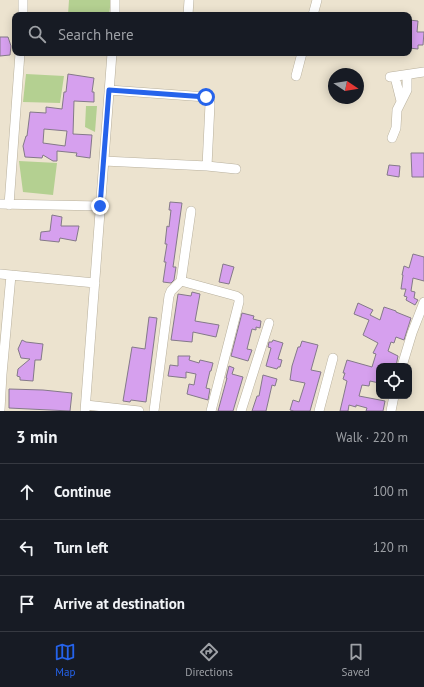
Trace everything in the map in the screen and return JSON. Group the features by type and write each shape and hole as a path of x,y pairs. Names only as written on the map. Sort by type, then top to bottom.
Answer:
{"street":[{"path":"23,0 23,12"},
{"path":"114,12 115,0"},
{"path":"188,12 190,0"},
{"path":"314,12 317,0"},
{"path":"20,56 4,204 100,206"},
{"path":"112,56 85,408 139,411"},
{"path":"296,76 301,56"},
{"path":"401,101 392,77 424,72"},
{"path":"392,138 396,128 397,110 407,90 407,75"},
{"path":"109,90 206,97 210,100 207,166"},
{"path":"104,161 207,166 236,169"},
{"path":"154,411 169,296 171,291 181,281 190,211"},
{"path":"0,274 95,283"},
{"path":"0,410 11,275"},
{"path":"181,281 239,298 211,411"},
{"path":"403,363 412,333 424,302"},
{"path":"241,411 269,323"},
{"path":"319,411 333,358"},
{"path":"391,411 393,399"}],"green space":[{"path":"69,0 111,0 109,12 68,12"},
{"path":"26,74 64,76 60,103 23,102"},
{"path":"86,106 97,106 95,132 85,127"},
{"path":"19,161 57,163 53,195 23,192"}],"building":[{"path":"412,20 418,21 417,32 424,32 423,45 418,45 418,49 412,48"},
{"path":"0,37 8,37 11,46 10,55 0,56"},
{"path":"68,74 94,78 92,92 94,92 94,102 74,101 73,134 92,135 90,158 76,156 77,153 57,151 57,161 53,161 43,155 42,158 25,157 23,146 27,136 30,112 46,113 46,107 62,109 64,92 66,92","holes":["44,129 67,131 65,146 43,143"]},
{"path":"411,153 424,153 424,177 412,177"},
{"path":"389,165 400,166 399,177 387,175"},
{"path":"170,202 182,203 173,267 176,267 174,280 171,283 163,282 166,262 164,262 167,244 165,244 167,226 169,227 171,210 169,210"},
{"path":"52,215 62,217 61,226 79,226 76,241 60,238 59,242 40,240 41,232 50,231"},
{"path":"413,254 424,257 424,281 413,278 411,291 415,292 414,298 418,300 415,305 406,300 407,297 404,296 406,289 401,289 404,266 409,268"},
{"path":"223,264 234,267 229,284 219,282"},
{"path":"192,292 200,294 195,321 219,325 216,337 193,332 192,342 171,340 178,294 191,296"},
{"path":"358,303 373,310 370,315 380,320 384,307 411,318 404,340 396,337 394,343 391,342 388,351 398,356 397,363 376,363 376,382 370,381 369,386 362,385 359,396 385,401 383,411 366,411 367,408 349,405 348,411 340,411 347,381 343,379 345,373 343,373 347,360 372,367 376,354 373,353 378,343 363,335 369,320 354,314"},
{"path":"242,313 254,316 253,319 261,321 260,328 256,327 256,330 252,329 247,349 252,350 248,361 231,356"},
{"path":"149,317 157,318 146,402 131,400 130,402 123,401 132,347 145,349"},
{"path":"22,340 26,342 43,344 41,360 35,360 33,381 20,380 20,377 17,376 18,369 30,359 21,358 18,349"},
{"path":"273,340 283,343 278,359 282,360 280,367 277,369 266,366 271,348 268,347 269,342 272,342"},
{"path":"302,341 318,345 311,370 321,372 310,411 294,411 290,410 293,400 299,402 305,383 290,380 292,366 298,347 300,347"},
{"path":"178,356 190,356 189,360 199,363 200,360 213,363 206,388 210,389 208,400 187,394 189,384 194,385 196,374 186,372 186,378 168,376 170,365 178,366"},
{"path":"229,366 234,368 232,374 243,377 233,411 218,411 227,378"},
{"path":"263,375 277,379 275,386 272,385 266,411 252,411 257,396 259,396"},
{"path":"9,389 72,393 70,411 9,408"}],"route":[{"path":"100,206 109,90 206,97"}]}
